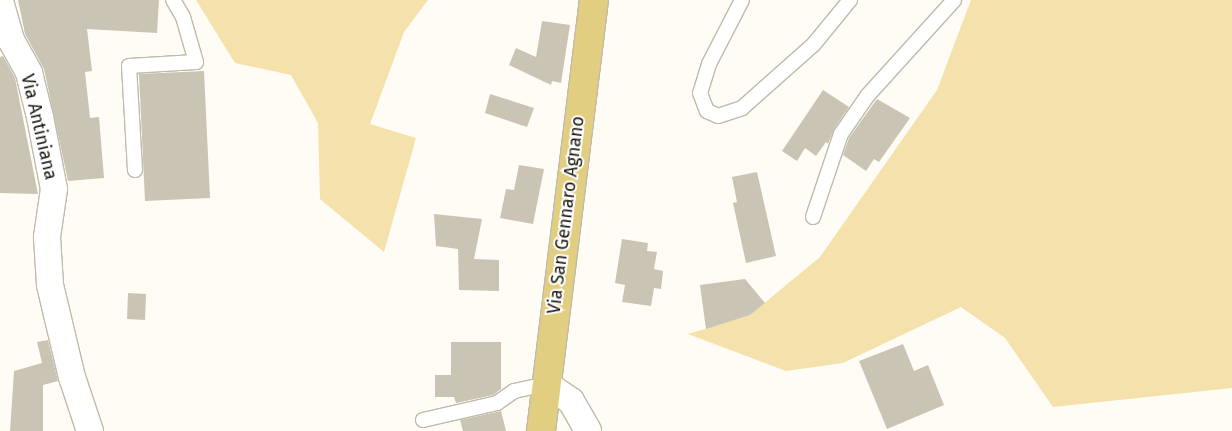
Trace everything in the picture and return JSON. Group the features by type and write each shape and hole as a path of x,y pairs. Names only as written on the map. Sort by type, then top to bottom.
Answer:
{"main road":[{"name":"Via San Gennaro Agnano","path":"541,431 594,0"}],"street":[{"name":"Via Antiniana","path":"0,1 11,40 28,73 40,117 54,189 47,237 50,285 72,377 90,431"},
{"path":"546,384 571,401 588,431"}],"lane":[{"path":"135,170 129,66 196,62 188,30 173,0"},
{"path":"742,0 709,64 700,93 707,111 718,116 742,108 814,44 850,0"},
{"path":"812,217 840,134 868,95 954,0"},
{"path":"423,420 497,403 514,391 546,384"}],"shaded area":[{"path":"196,0 428,0 404,32 370,124 416,138 384,252 320,199 318,123 291,75 235,63"},
{"path":"971,0 1232,0 1232,388 1053,407 1005,338 961,307 843,363 786,371 688,334 750,315 820,257 937,90"}],"building":[{"path":"18,0 159,0 157,33 87,29 92,71 85,72 90,118 99,117 104,178 68,181 44,69 25,34"},
{"path":"542,21 570,25 561,83 552,81 551,85 509,65 516,48 536,57"},
{"path":"3,56 15,78 38,194 0,193 0,57"},
{"path":"204,71 210,198 145,201 139,74"},
{"path":"823,90 849,107 834,129 828,144 826,142 816,156 805,148 797,161 782,151"},
{"path":"490,94 534,108 527,127 485,113"},
{"path":"877,99 910,118 879,162 874,159 866,171 843,155 849,138"},
{"path":"519,165 544,169 533,224 500,218 506,189 514,190"},
{"path":"757,172 776,256 746,263 733,203 737,202 732,177"},
{"path":"434,214 482,219 474,259 499,260 499,291 459,290 458,249 436,246"},
{"path":"622,239 648,243 647,251 657,252 654,269 663,271 661,289 654,288 651,306 622,302 625,285 615,283"},
{"path":"745,279 765,303 750,315 706,329 700,285"},
{"path":"128,293 146,294 145,320 127,319"},
{"path":"48,340 58,381 43,385 43,431 10,431 14,371 42,363 37,342"},
{"path":"451,342 501,342 501,389 493,395 456,403 454,397 435,397 435,375 451,375"},
{"path":"903,344 914,371 928,365 944,405 887,429 859,361"},
{"path":"501,411 506,431 463,431 460,420"}]}
